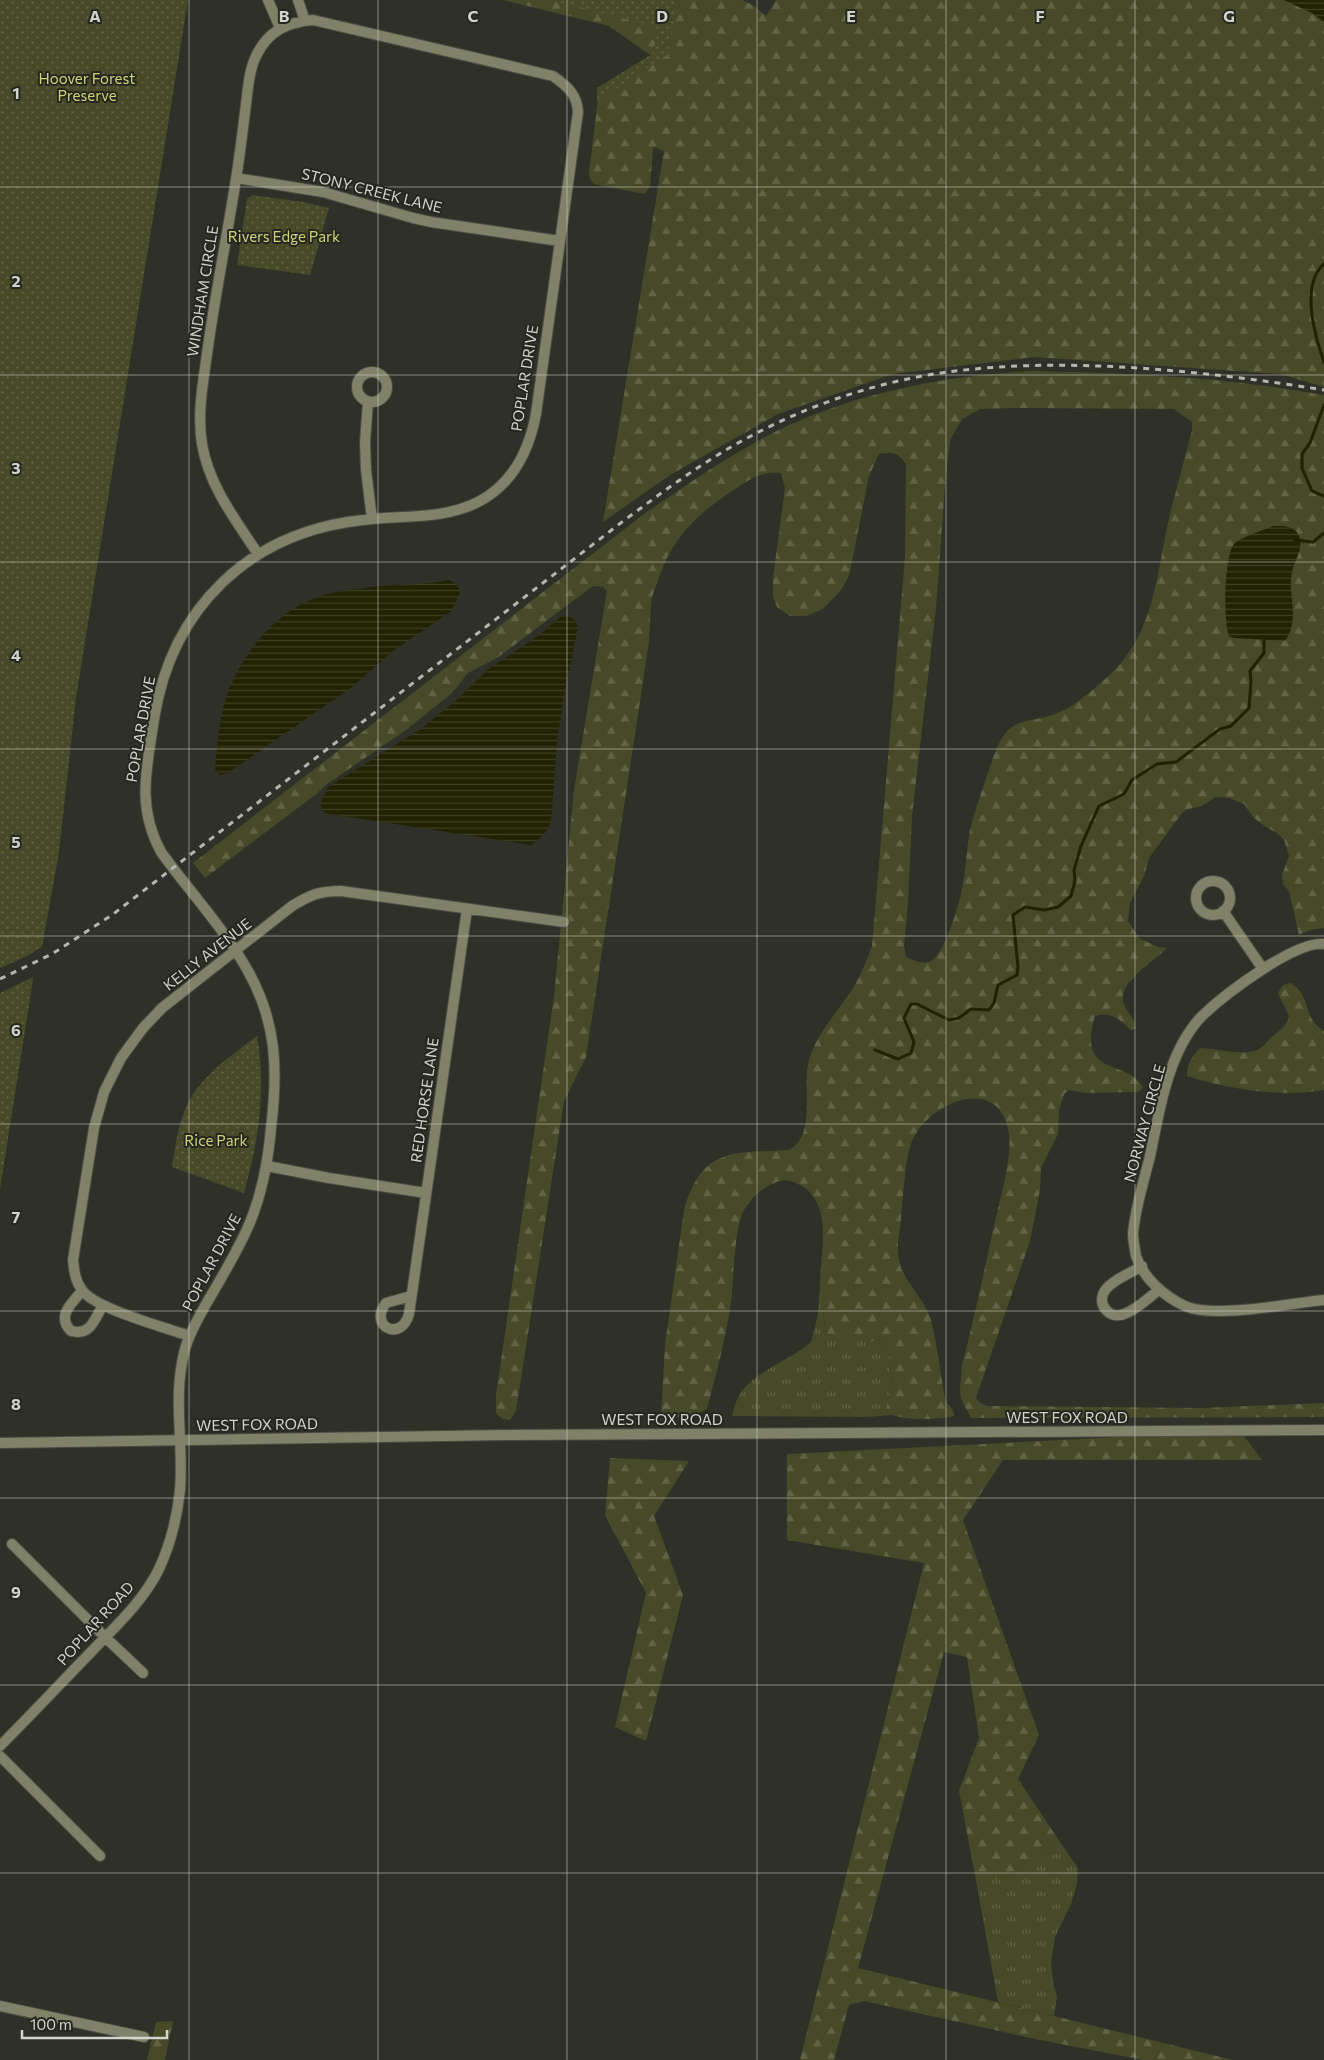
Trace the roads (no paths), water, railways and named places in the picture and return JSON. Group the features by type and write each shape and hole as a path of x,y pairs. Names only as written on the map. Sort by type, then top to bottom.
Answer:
{"street":[{"path":"268,0 280,28 288,24 305,21 298,0"},
{"name":"POPLAR DRIVE","path":"179,1440 178,1376 189,1336 248,1226 259,1198 267,1166 276,1068 273,1043 260,997 247,970 160,852 146,817 144,787 160,686 175,647 193,616 216,587 258,554 308,532 342,523 440,514 466,507 495,492 508,479 527,448 536,414 578,112 576,98 572,91 564,83 544,73 328,22 305,21"},
{"name":"WINDHAM CIRCLE","path":"258,554 219,495 208,468 202,444 200,402 252,68 263,46 280,28"},
{"name":"STONY CREEK LANE","path":"236,178 323,192 413,218 560,240"},
{"path":"368,402 365,442 366,470 372,519"},
{"name":"KELLY AVENUE","path":"82,1291 77,1281 73,1260 94,1128 98,1109 112,1074 132,1042 162,1008 292,906 311,895 325,891 341,891 564,922"},
{"name":"RED HORSE LANE","path":"411,1296 468,909"},
{"path":"1224,911 1264,969"},
{"name":"NORWAY CIRCLE","path":"1324,944 1318,943 1289,954 1224,997 1201,1017 1182,1044 1168,1078 1136,1212 1133,1236 1137,1258 1148,1278 1160,1290 1186,1307 1212,1312 1324,1300"},
{"path":"267,1166 426,1193"},
{"path":"1142,1266 1105,1290 1102,1299 1105,1309 1113,1315 1123,1315 1160,1290"},
{"path":"103,1305 88,1329 84,1332 71,1331 64,1322 64,1316 70,1305 82,1291 95,1302 189,1336"},
{"name":"WEST FOX ROAD","path":"0,1443 526,1435 1324,1430"},
{"name":"POPLAR ROAD","path":"0,1746 133,1607 158,1571 174,1532 180,1488 179,1440"},
{"path":"12,1544 105,1637 143,1672"},
{"path":"0,1756 100,1856"},
{"path":"0,2006 144,2037"}],"waterway":[{"path":"1324,264 1317,273 1311,297 1314,325 1324,362"},
{"path":"1324,405 1310,443 1302,454 1302,468 1312,491 1324,496"},
{"path":"1295,540 1313,542 1324,533"},
{"path":"875,1050 898,1059 911,1053 914,1042 904,1018 911,1004 917,1004 949,1020 959,1018 971,1009 989,1010 994,1003 998,985 1017,975 1018,967 1013,915 1025,907 1044,910 1058,907 1071,896 1075,881 1074,870 1081,846 1099,806 1124,794 1132,780 1157,764 1176,762 1220,729 1231,726 1249,708 1250,671 1264,653 1264,637"}],"railway":[{"path":"0,979 52,954 112,915 669,487 734,445 774,424 846,395 897,381 948,372 993,367 1040,365 1136,368 1232,377 1324,390"}],"park label":[{"name":"Hoover Forest Preserve","path":"87,86"},
{"name":"Rivers Edge Park","path":"284,236"},
{"name":"Rice Park","path":"216,1140"}]}
